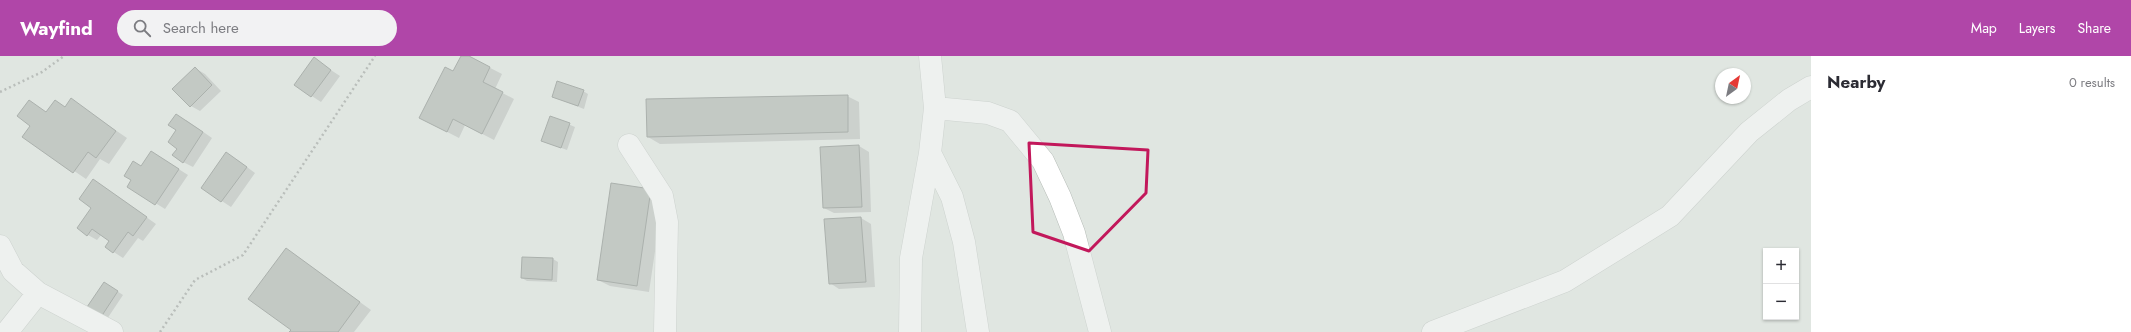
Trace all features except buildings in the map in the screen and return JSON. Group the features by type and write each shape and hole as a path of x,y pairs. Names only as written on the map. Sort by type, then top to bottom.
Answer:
{"street":[{"path":"910,332 912,258 930,153 935,108 930,56"},
{"path":"1433,332 1565,281 1670,216 1749,132 1789,100 1811,87"},
{"path":"935,108 988,113 1010,122 1044,161 1074,233 1100,332"},
{"path":"629,145 662,196 667,222 665,332"},
{"path":"930,153 952,197 964,242 978,332"},
{"path":"0,246 13,271 38,293 112,332"},
{"path":"7,332 38,293"}],"path":[{"path":"0,92 42,72 64,56"},
{"path":"160,332 195,280 243,255 375,56"}],"highlighted area":[{"path":"1029,143 1148,150 1146,193 1089,251 1033,232"}]}
